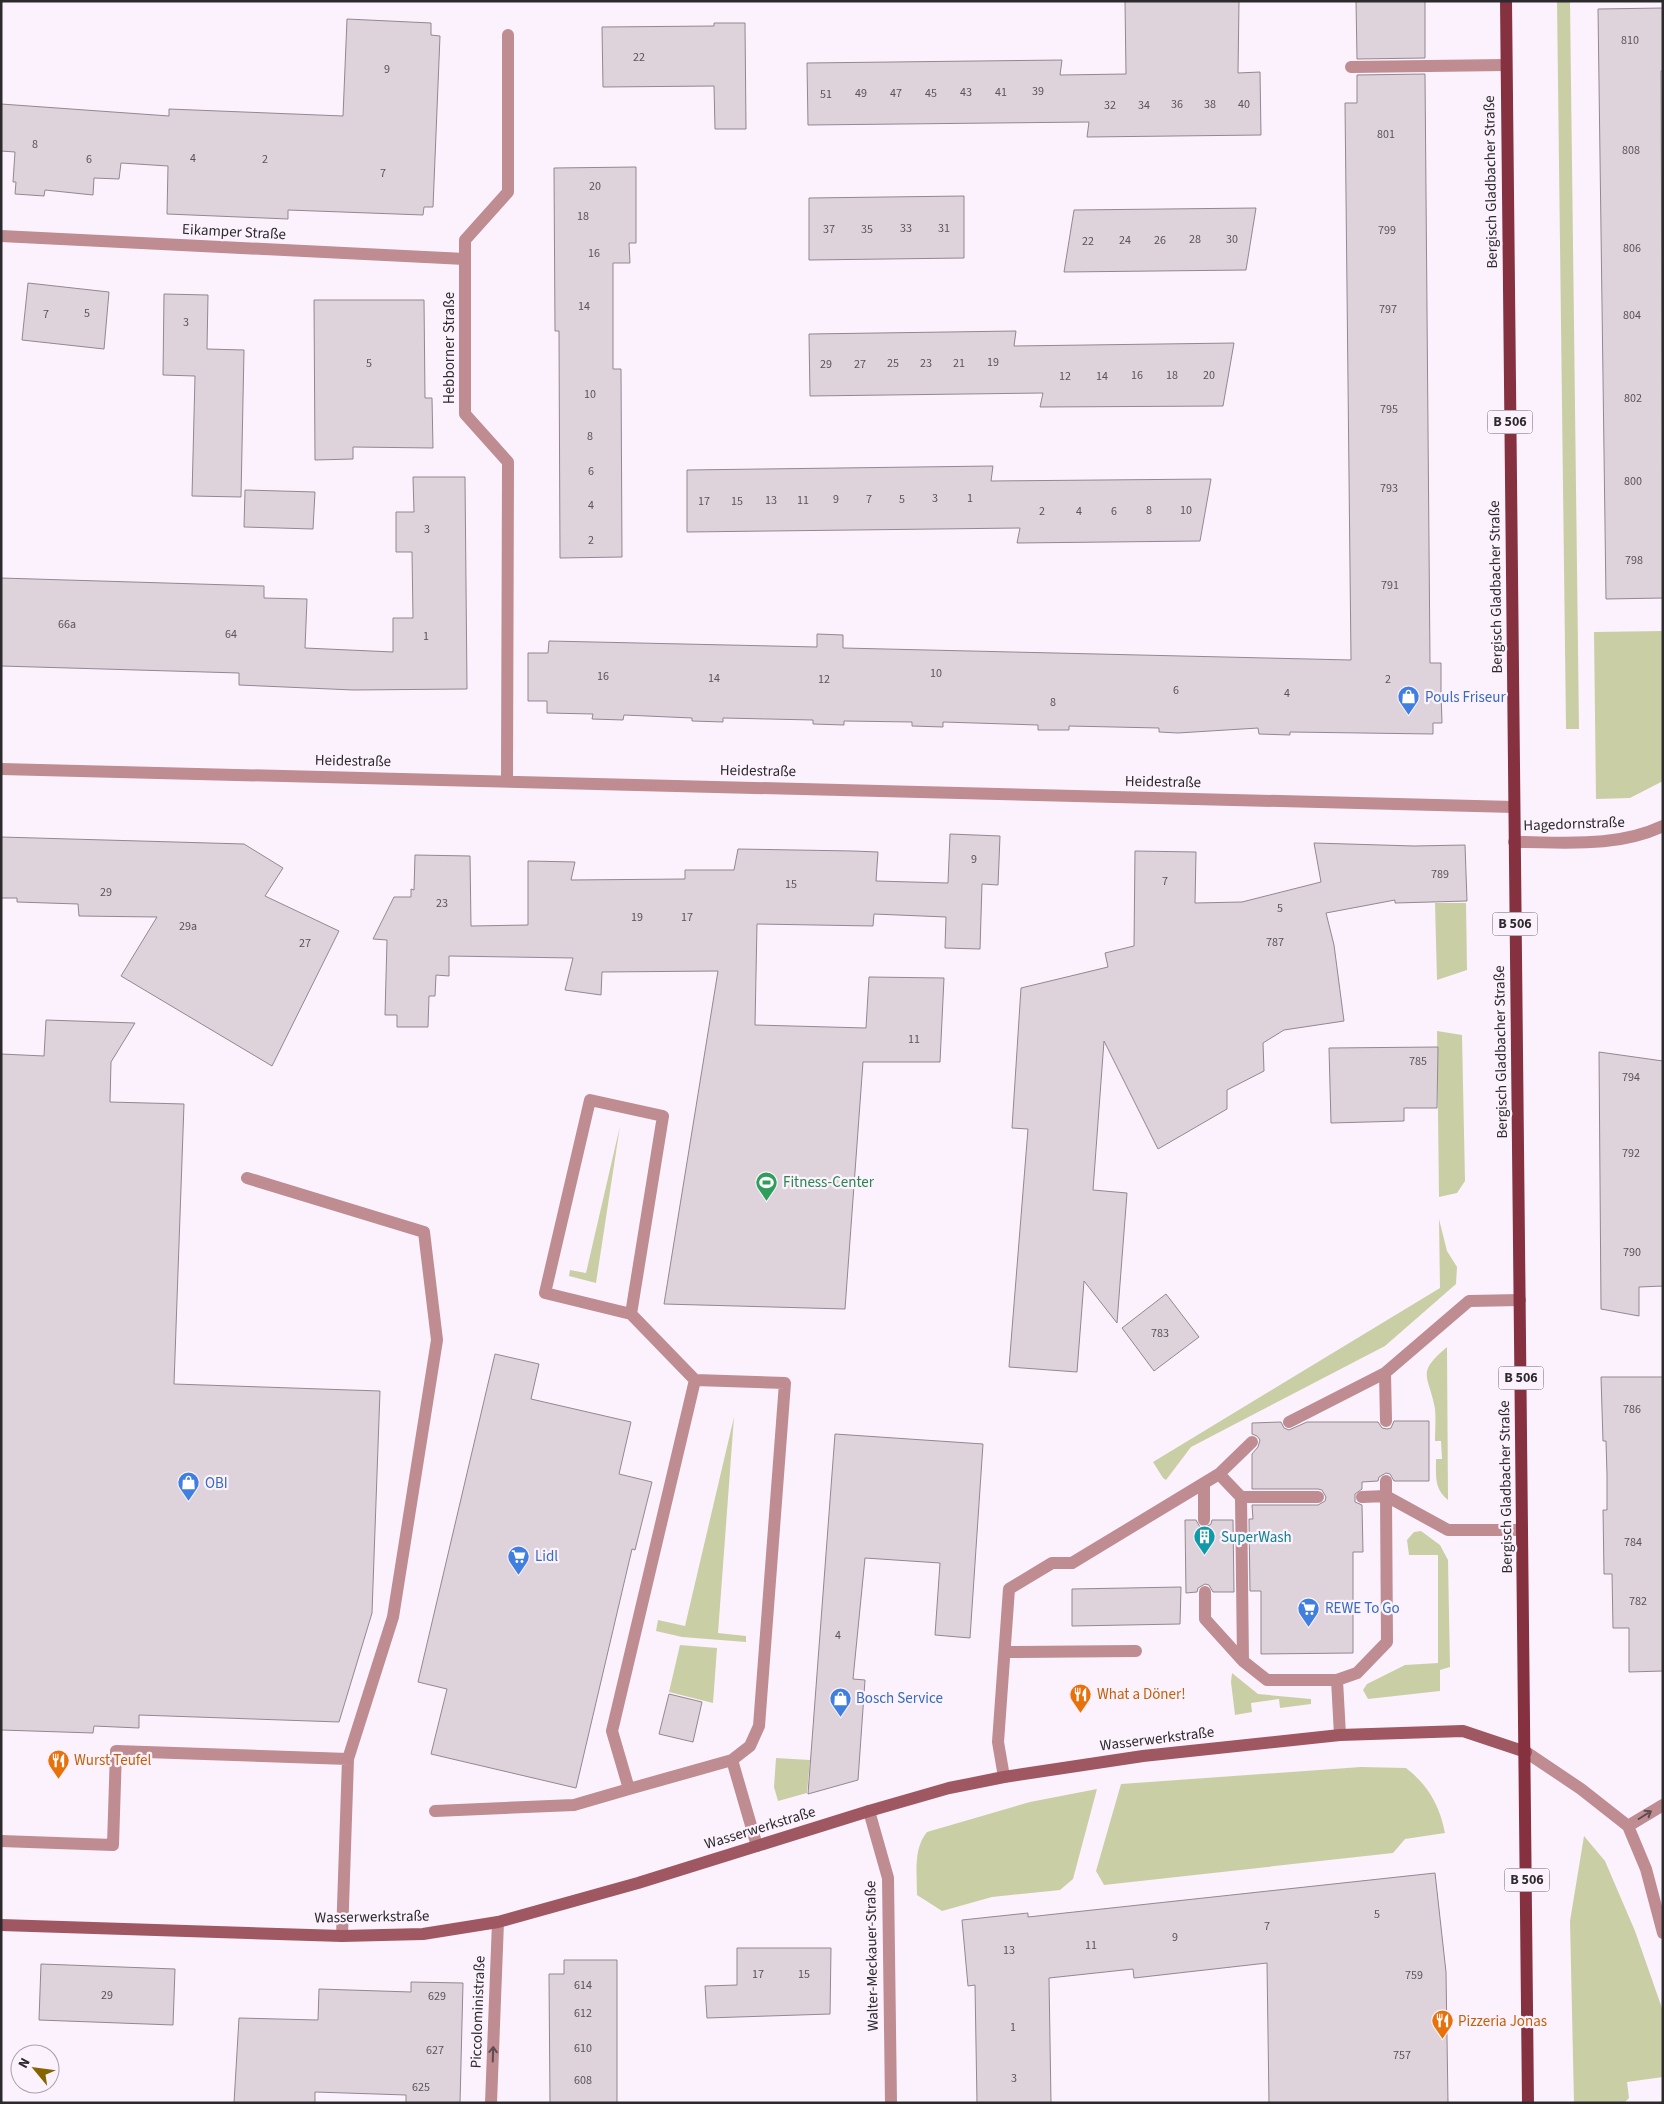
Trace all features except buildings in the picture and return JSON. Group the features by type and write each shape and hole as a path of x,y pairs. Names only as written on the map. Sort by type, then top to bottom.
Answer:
{"main road":[{"name":"Bergisch Gladbacher Straße","path":"1506,1 1514,842 1526,1752 1528,2103"},
{"name":"Wasserwerkstraße","path":"1,1925 342,1936 423,1934 498,1922 618,1889 949,1788 1004,1777 1143,1756 1340,1735 1463,1731 1526,1752"}],"street":[{"name":"Hebborner Straße","path":"507,781 508,462 465,414 465,240 508,192 508,35"},
{"path":"1351,67 1506,65"},
{"name":"Eikamper Straße","path":"1,236 465,259"},
{"name":"Heidestraße","path":"1,769 1514,807"},
{"name":"Hagedornstraße","path":"1514,842 1616,841 1642,836 1663,826"},
{"path":"435,1810 574,1805 732,1760 750,1746 758,1726 785,1383 695,1380 631,1314 545,1293 590,1100 663,1116 631,1314"},
{"path":"248,1178 424,1232 437,1340 393,1617 348,1759 342,1936"},
{"path":"1289,1422 1385,1373 1468,1301 1520,1300"},
{"path":"1385,1373 1386,1422"},
{"path":"629,1790 612,1730 695,1380"},
{"path":"1004,1777 998,1742 1009,1589 1052,1563 1072,1563 1219,1474 1252,1442"},
{"path":"1219,1474 1241,1498 1243,1661"},
{"path":"1205,1592 1205,1619 1243,1661 1267,1680 1337,1680 1357,1673 1387,1642 1386,1481"},
{"path":"1204,1483 1204,1520"},
{"path":"1362,1497 1386,1496 1448,1530 1522,1530"},
{"path":"1241,1498 1318,1497"},
{"path":"1005,1652 1136,1651"},
{"path":"1337,1680 1340,1735"},
{"path":"1,1841 113,1845 116,1751 348,1759"},
{"path":"1526,1752 1582,1789 1628,1826 1646,1869 1663,1933"},
{"path":"732,1760 757,1846"},
{"path":"1628,1826 1663,1804"},
{"name":"Walter-Meckauer-Straße","path":"869,1811 888,1878 891,2103"},
{"name":"Piccoloministraße","path":"491,2103 498,1922"}],"green space":[{"path":"1557,1 1570,1 1579,729 1566,729"},
{"path":"1663,631 1663,781 1630,798 1596,799 1594,632"},
{"path":"1435,903 1466,903 1467,970 1437,980"},
{"path":"1437,1031 1462,1035 1465,1181 1457,1193 1439,1197"},
{"path":"620,1126 596,1283 569,1276 570,1270 586,1273"},
{"path":"1439,1219 1447,1251 1457,1267 1456,1284 1385,1346 1191,1447 1166,1480 1163,1478 1153,1462 1440,1288"},
{"path":"1447,1347 1448,1500 1443,1496 1437,1482 1436,1459 1442,1459 1441,1441 1435,1441 1435,1409 1427,1375 1431,1363"},
{"path":"734,1417 718,1633 746,1636 746,1642 682,1637 656,1631 658,1620 685,1626"},
{"path":"1421,1531 1440,1545 1448,1560 1450,1667 1440,1670 1440,1691 1368,1699 1363,1690 1367,1684 1405,1665 1438,1663 1438,1555 1409,1555 1407,1540 1414,1532"},
{"path":"680,1645 717,1648 713,1703 669,1692"},
{"path":"1232,1673 1258,1694 1311,1699 1311,1704 1280,1708 1279,1699 1251,1703 1252,1712 1235,1715 1231,1682"},
{"path":"776,1758 810,1760 807,1793 778,1801 774,1787"},
{"path":"1361,1767 1406,1768 1421,1782 1432,1797 1440,1814 1445,1833 1405,1839 1393,1853 1104,1885 1096,1871 1121,1784"},
{"path":"1097,1789 1073,1879 1060,1890 992,1897 942,1911 917,1895 916,1870 918,1854 927,1832 1030,1802"},
{"path":"1584,1836 1605,1861 1635,1931 1663,2011 1663,2077 1627,2082 1629,2098 1624,2103 1574,2103 1570,1921"}],"place":[{"name":"Pouls Friseur","path":"1409,716"},
{"name":"Fitness-Center","path":"767,1201"},
{"name":"OBI","path":"189,1502"},
{"name":"SuperWash","path":"1205,1556"},
{"name":"Lidl","path":"519,1575"},
{"name":"REWE To Go","path":"1309,1627"},
{"name":"What a Döner!","path":"1081,1713"},
{"name":"Bosch Service","path":"840,1717"},
{"name":"Wurst Teufel","path":"58,1779"},
{"name":"Pizzeria Jonas","path":"1442,2040"}]}
